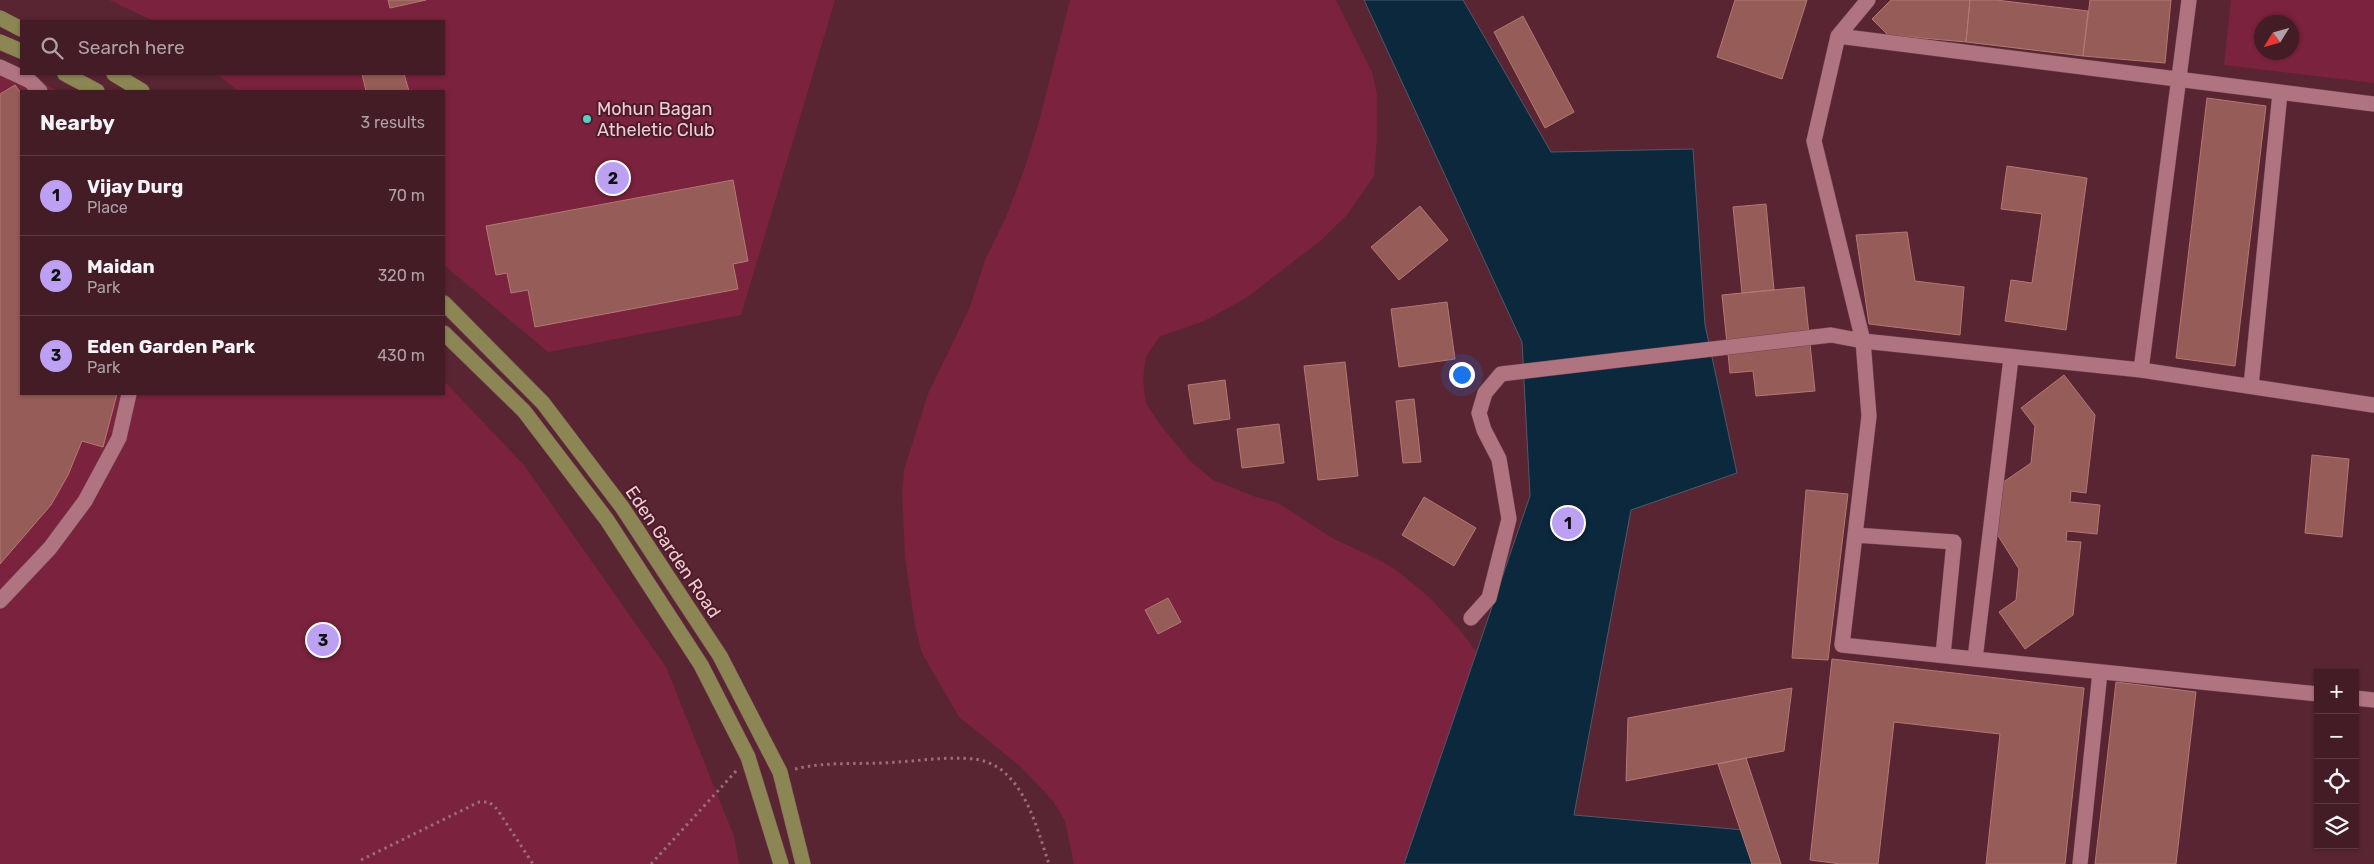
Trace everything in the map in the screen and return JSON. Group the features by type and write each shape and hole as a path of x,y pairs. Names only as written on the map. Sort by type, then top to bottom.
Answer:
{"main road":[{"path":"0,18 20,28"},
{"path":"0,42 20,51"},
{"path":"67,75 88,89"},
{"path":"116,75 140,90"},
{"name":"Eden Garden Road","path":"445,304 543,403 622,507 720,656 780,772 803,864"},
{"path":"445,334 524,411 607,520 701,665 748,757 781,864"}],"lane":[{"path":"1868,0 1838,36 1814,141 1862,341 1869,416 1842,645 2314,694"},
{"path":"2141,370 2189,0"},
{"path":"1838,36 2374,104"},
{"path":"0,67 35,82"},
{"path":"2251,386 2280,93"},
{"path":"1471,618 1489,598 1509,519 1499,459 1484,430 1479,413 1485,394 1501,374 1831,335 1862,341 2011,358 2141,370 2374,406"},
{"path":"1975,659 2011,358"},
{"path":"0,601 50,548 85,501 119,438 129,395"},
{"path":"1855,535 1954,542 1943,655"},
{"path":"2080,864 2100,672"},
{"path":"2359,698 2374,700"}],"path":[{"path":"651,864 748,757"},
{"path":"780,772 814,764 884,763 918,759 974,759 1001,770 1008,776 1021,794 1049,864"},
{"path":"361,860 479,802 489,802 496,809 533,864"}],"shaded area":[{"path":"109,0 835,0 741,315 548,352 445,266 445,90 237,90 218,75 445,75 445,20 152,20"},
{"path":"1070,0 1336,0 1372,72 1377,94 1377,138 1374,176 1347,215 1320,241 1246,298 1204,321 1159,337 1146,357 1143,380 1146,403 1159,423 1189,460 1213,480 1256,497 1278,503 1334,539 1395,569 1429,597 1460,630 1501,685 1523,798 1665,864 1074,864 1065,821 1053,801 1020,766 959,717 922,653 915,626 905,557 902,494 904,470 928,394 970,307 985,260 1006,217 1024,170 1038,125"},
{"path":"2231,0 2374,0 2374,83 2224,65"},
{"path":"0,60 20,71 20,75 28,75 56,90 20,90 20,395 445,395 445,382 524,465 666,667 734,836 739,864 0,864"}],"water":[{"path":"1364,0 1463,0 1551,152 1693,149 1705,325 1737,473 1631,510 1574,815 1744,830 1755,864 1404,864 1530,496 1522,342"}],"building":[{"path":"388,0 426,0 390,8"},
{"path":"1735,0 1807,0 1782,79 1717,57"},
{"path":"1891,0 1970,0 1966,42 1888,35 1872,19"},
{"path":"1970,0 1996,0 2088,11 2083,56 1966,42"},
{"path":"2090,0 2171,0 2165,63 2083,56"},
{"path":"1523,16 1574,112 1545,128 1494,32"},
{"path":"362,75 404,75 409,90 366,90"},
{"path":"15,85 20,92 20,395 117,395 103,447 82,441 68,475 51,505 0,564 0,94"},
{"path":"2207,98 2266,106 2235,366 2176,358"},
{"path":"2007,166 2087,178 2066,330 2005,321 2011,280 2032,283 2042,214 2001,209"},
{"path":"733,180 748,261 733,264 738,289 535,327 528,290 511,293 507,273 496,275 486,226"},
{"path":"1766,204 1774,290 1742,293 1733,207"},
{"path":"1420,206 1448,240 1399,280 1371,247"},
{"path":"1907,232 1915,281 1964,287 1960,335 1869,324 1856,235"},
{"path":"1804,287 1815,391 1756,396 1753,371 1730,373 1722,295"},
{"path":"1447,302 1455,359 1399,367 1391,309"},
{"path":"1345,362 1358,476 1318,480 1304,366"},
{"path":"2064,375 2095,415 2086,493 2071,491 2070,502 2100,505 2097,534 2067,531 2066,541 2081,542 2073,615 2025,649 1999,612 2016,600 2019,569 1997,534 2002,483 2031,463 2035,426 2021,408"},
{"path":"1225,380 1230,419 1194,424 1188,385"},
{"path":"1414,399 1421,462 1403,463 1396,401"},
{"path":"1279,424 1284,463 1242,468 1237,429"},
{"path":"2312,455 2349,459 2342,537 2305,533"},
{"path":"1806,490 1848,494 1828,660 1792,658"},
{"path":"1424,497 1476,528 1454,566 1402,535"},
{"path":"1168,598 1181,622 1158,634 1145,610"},
{"path":"1832,659 2084,688 2065,864 1986,864 2000,734 1894,722 1878,864 1841,864 1810,860"},
{"path":"2116,682 2196,692 2176,864 2095,864"},
{"path":"1792,688 1784,751 1626,781 1628,718"},
{"path":"1746,758 1781,864 1752,864 1718,764"}],"place":[{"name":"Mohun Bagan Atheletic Club","path":"587,119"},
{"name":"Maidan","path":"613,178"},
{"name":"Vijay Durg","path":"1568,523"},
{"name":"Eden Garden Park","path":"323,640"}]}
